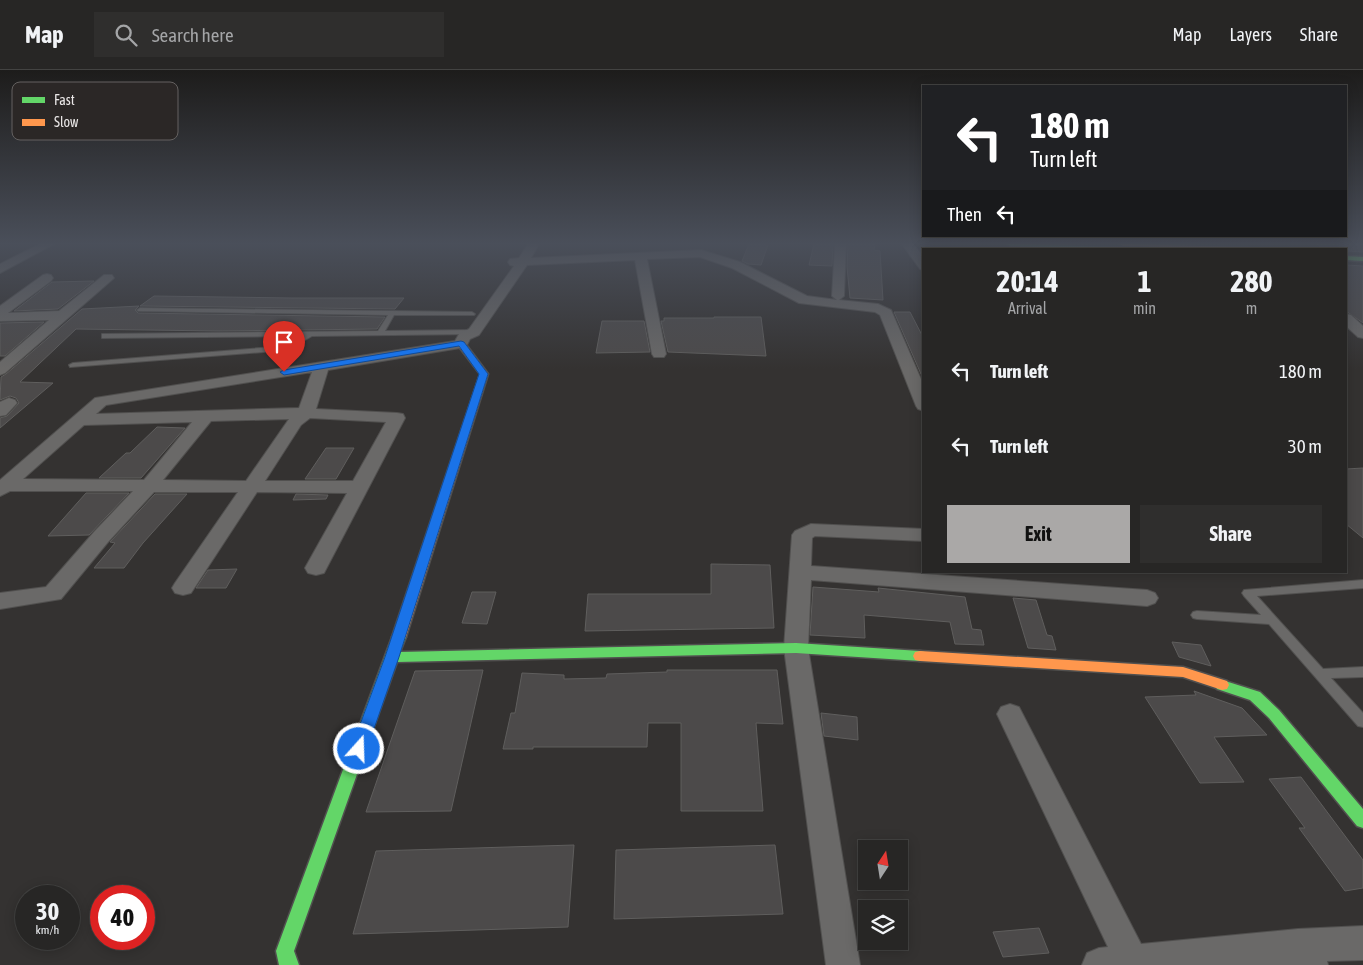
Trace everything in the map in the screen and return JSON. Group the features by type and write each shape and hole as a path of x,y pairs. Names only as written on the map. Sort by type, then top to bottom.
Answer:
{"street":[{"path":"0,312 36,286"},
{"path":"0,370 98,286"},
{"path":"289,965 285,951 392,657 484,374 465,336 472,314 496,286"},
{"path":"3,488 101,401 321,367 465,336 500,286"},
{"path":"646,286 659,354"},
{"path":"776,286 804,300 866,305 886,313 922,401"},
{"path":"838,286 838,296"},
{"path":"0,317 62,315"},
{"path":"1347,319 1363,334"},
{"path":"183,588 296,422 306,413 321,367"},
{"path":"79,420 306,413 397,418 316,568"},
{"path":"0,602 54,594 101,537 148,487 206,416"},
{"path":"3,488 361,487"},
{"path":"843,965 796,648 802,572 802,535 811,530 922,535"},
{"path":"802,572 1147,598"},
{"path":"392,657 796,648 1183,672 1255,696 1274,714 1363,821"},
{"path":"1010,714 1133,964"},
{"path":"1098,965 1305,956 1363,943"}],"lane":[{"path":"140,310 472,314"},
{"path":"380,333 393,312"},
{"path":"105,336 380,333 465,336"},
{"path":"73,365 288,348 311,334"},
{"path":"1363,584 1248,593 1363,722"},
{"path":"1196,615 1272,620"},
{"path":"1321,674 1363,672"}],"building":[{"path":"47,286 88,286 58,309 14,311"},
{"path":"849,286 882,286 883,300 850,298"},
{"path":"1347,286 1363,286 1363,323 1347,312"},
{"path":"154,296 404,298 395,309 140,306"},
{"path":"139,306 135,310 138,313 385,317 377,329 218,331 76,329 20,382 53,383 0,428 0,418 7,416 19,403 16,398 10,396 0,400 1,377 82,309"},
{"path":"894,312 910,312 922,335 922,376"},
{"path":"761,317 766,356 668,352 661,321 664,321 664,318"},
{"path":"602,321 644,321 650,352 596,353"},
{"path":"44,322 5,356 0,356 0,323"},
{"path":"157,427 185,428 141,478 99,478 126,453 130,453"},
{"path":"326,448 354,448 336,479 305,479"},
{"path":"1363,468 1363,538 1347,525 1347,469"},
{"path":"86,493 129,493 89,535 48,536"},
{"path":"155,494 187,494 143,543 124,568 94,568 115,543 110,542"},
{"path":"296,494 328,495 326,499 293,500"},
{"path":"711,564 770,565 774,628 585,631 588,594 711,594"},
{"path":"237,569 226,588 196,588 208,570"},
{"path":"813,587 879,592 878,588 965,597 972,629 981,630 984,645 955,644 950,622 864,615 865,638 810,635"},
{"path":"472,592 496,592 487,624 462,623"},
{"path":"1013,598 1036,600 1047,635 1052,636 1056,650 1028,648"},
{"path":"1172,642 1201,645 1211,666 1179,657"},
{"path":"483,670 451,811 366,812 415,671"},
{"path":"667,670 777,670 783,724 756,723 763,811 681,811 681,723 648,723 647,747 533,747 533,749 503,749 511,713 515,713 522,673 564,675 564,679 606,678 607,674 667,672"},
{"path":"1194,691 1242,708 1267,735 1214,737 1244,782 1200,783 1145,697 1196,695"},
{"path":"821,713 857,717 858,740 824,736"},
{"path":"1301,777 1363,860 1363,888 1345,891 1299,828 1305,828 1269,779"},
{"path":"574,845 568,927 353,934 376,851"},
{"path":"775,845 783,914 614,919 616,850"},
{"path":"1039,928 1049,953 1003,957 993,932"}],"traffic: fast":[{"path":"289,965 285,951 399,637"},
{"path":"392,657 796,648 920,656"},
{"path":"1222,685 1255,696 1274,714 1363,821"}],"traffic: slow":[{"path":"399,637 484,374 461,344"},
{"path":"920,656 1183,672 1222,685"}],"route":[{"path":"284,372 461,344 484,374 392,657 359,749"}]}
